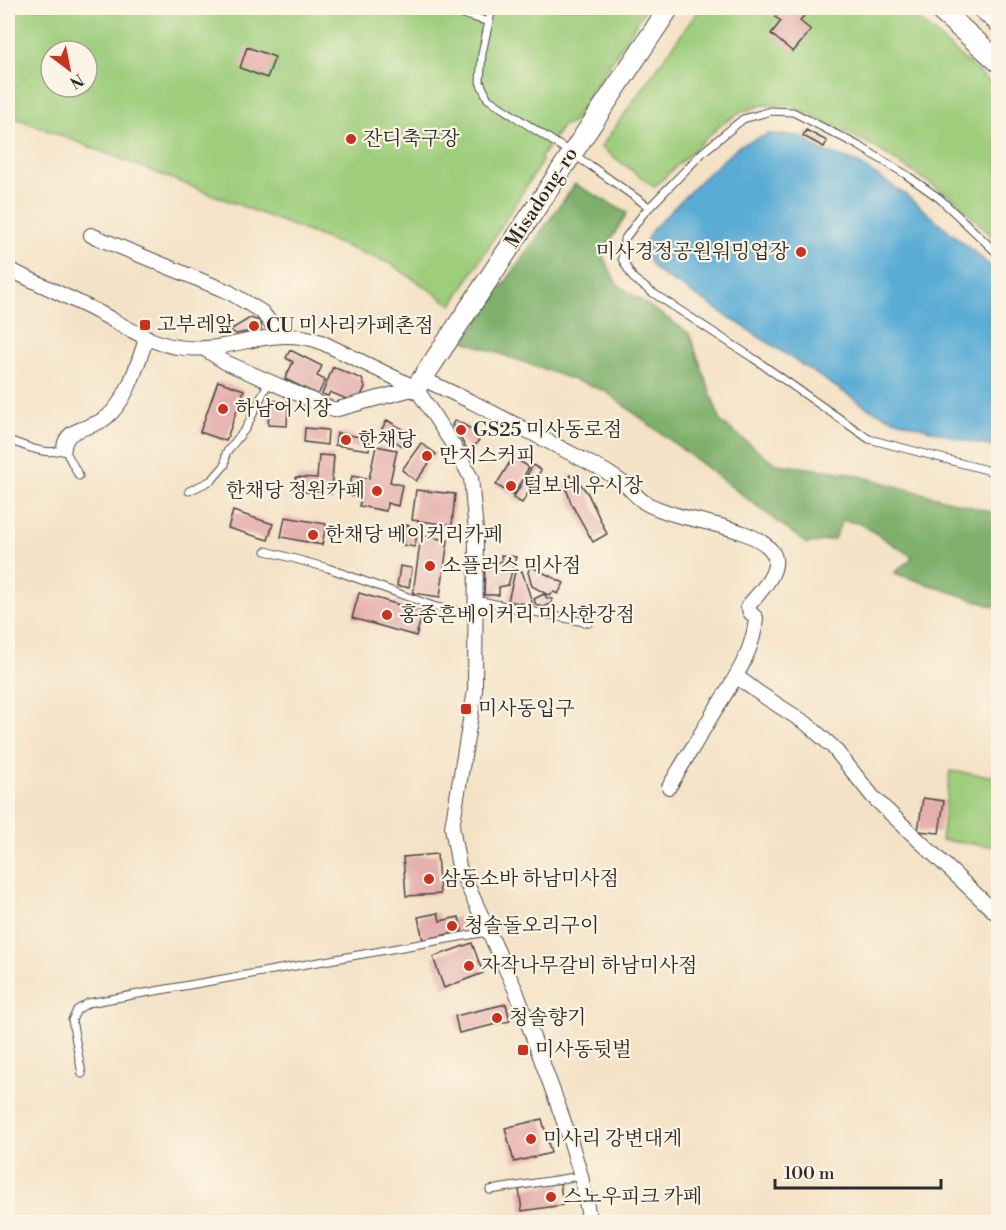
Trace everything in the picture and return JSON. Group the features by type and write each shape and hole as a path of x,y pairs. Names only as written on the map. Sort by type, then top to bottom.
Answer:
{"main road":[{"path":"938,8 999,61"},
{"path":"960,8 999,43"},
{"path":"983,8 999,21"}],"street":[{"name":"Misadong-ro","path":"420,384 669,8"},
{"path":"91,235 229,292 262,312 280,335"},
{"path":"8,285 11,270 147,337 177,347 203,348 280,335 305,336 420,384 472,402 605,471 645,503 671,514 733,530 757,539 769,547 775,557 775,566 748,606 756,622 736,676 669,787"},
{"path":"64,448 69,434 97,425 110,415 122,400 147,337"},
{"path":"203,348 225,362 334,410 420,384"},
{"path":"420,384 471,478 476,531 475,691 452,826 459,867 516,991 569,1136 581,1176 590,1222"},
{"path":"736,676 807,724 833,747 873,797 999,915"}],"lane":[{"path":"443,8 489,22"},
{"path":"492,8 482,53 480,82 488,99 649,207"},
{"path":"999,254 939,198 859,146 793,112 771,111 743,119 703,152 649,207 624,240 622,259 633,278 869,439 999,473"},
{"path":"189,491 212,480 225,465 226,453 246,428 269,381"},
{"path":"8,440 51,453 64,448 78,476"},
{"path":"266,551 328,568 436,607 476,607 589,623"},
{"path":"82,1074 72,1020 77,1010 88,1003 487,932"},
{"path":"490,1190 581,1176"}],"green space":[{"path":"8,8 646,8 571,124 563,125 541,157 542,161 452,305 391,264 8,115"},
{"path":"700,8 905,8 998,89 998,242 953,198 870,144 793,107 762,105 728,120 654,187 601,147"},
{"path":"575,184 627,213 602,254 617,284 689,333 721,422 776,464 849,473 998,514 998,608 894,573 913,557 861,524 842,520 834,539 807,544 605,391 464,341"},
{"path":"950,771 998,777 998,847 941,840"}],"water":[{"path":"768,134 800,136 822,151 856,162 905,194 998,272 998,448 890,418 868,408 665,277 648,260 643,246 652,230 702,179 739,146"}],"building":[{"path":"782,8 801,8 807,12 800,21 811,30 793,52 771,34 781,21 775,17"},
{"path":"247,47 275,57 267,78 240,68"},
{"path":"806,130 827,141 824,147 803,136"},
{"path":"250,318 260,321 261,329 236,334 230,330"},
{"path":"290,350 322,366 317,376 325,380 318,395 285,379 293,362 286,358"},
{"path":"333,367 362,379 365,387 361,396 351,401 330,392 328,396 322,394"},
{"path":"218,381 244,390 226,441 200,432"},
{"path":"270,400 288,402 287,426 268,425"},
{"path":"387,420 412,435 404,447 380,432"},
{"path":"455,420 482,435 470,454 452,425"},
{"path":"305,428 328,430 327,445 304,442"},
{"path":"337,433 371,439 369,450 335,445"},
{"path":"421,443 436,454 416,481 402,470"},
{"path":"376,446 397,450 390,482 402,485 398,506 387,503 386,511 359,506 361,498 348,495 352,476 369,479"},
{"path":"319,455 334,456 331,494 295,491 296,477 317,478"},
{"path":"513,457 529,467 513,495 496,485"},
{"path":"533,465 541,470 522,503 513,498"},
{"path":"570,475 577,479 588,494 607,534 593,542 571,503 565,485"},
{"path":"416,490 455,494 452,525 412,520"},
{"path":"233,511 273,524 268,540 228,528"},
{"path":"285,517 326,524 322,545 281,537"},
{"path":"406,525 418,527 415,547 403,545"},
{"name":"소플러스 미사점","path":"421,536 448,540 440,597 413,593"},
{"path":"501,555 516,557 508,585 499,587 499,595 484,595 485,563 502,562"},
{"path":"400,566 412,568 409,587 397,586"},
{"path":"530,566 564,583 558,594 554,592 548,595 532,586 528,572"},
{"path":"522,571 533,605 508,601 515,572"},
{"name":"홍종흔베이커리 미사한강점","path":"359,593 423,612 416,636 352,618"},
{"path":"544,594 547,598 552,599 552,603 544,607 536,605 534,599"},
{"path":"923,798 944,801 939,833 918,831"},
{"path":"437,854 440,894 406,896 403,857"},
{"path":"438,913 440,921 459,917 462,931 423,940 418,917"},
{"path":"472,943 483,973 444,988 433,957"},
{"path":"506,1004 510,1021 459,1033 455,1016"},
{"path":"542,1119 551,1153 514,1162 505,1128"},
{"path":"560,1183 563,1205 522,1211 519,1189"}],"place":[{"name":"잔디축구장","path":"351,139"},
{"name":"미사경정공원워밍업장","path":"801,252"},
{"name":"고부레앞","path":"145,325"},
{"name":"CU 미사리카페촌점","path":"254,326"},
{"name":"하남어시장","path":"223,409"},
{"name":"GS25 미사동로점","path":"461,430"},
{"name":"한채당","path":"346,440"},
{"name":"만지스커피","path":"427,456"},
{"name":"털보네 우시장","path":"511,486"},
{"name":"한채당 정원카페","path":"377,491"},
{"name":"한채당 베이커리카페","path":"313,535"},
{"name":"소플러스 미사점","path":"430,566"},
{"name":"홍종흔베이커리 미사한강점","path":"387,615"},
{"name":"미사동입구","path":"466,709"},
{"name":"삼동소바 하남미사점","path":"429,879"},
{"name":"청솔돌오리구이","path":"452,926"},
{"name":"자작나무갈비 하남미사점","path":"469,966"},
{"name":"청솔향기","path":"497,1018"},
{"name":"미사동뒷벌","path":"523,1050"},
{"name":"미사리 강변대게","path":"531,1139"},
{"name":"스노우피크 카페","path":"551,1197"}]}
